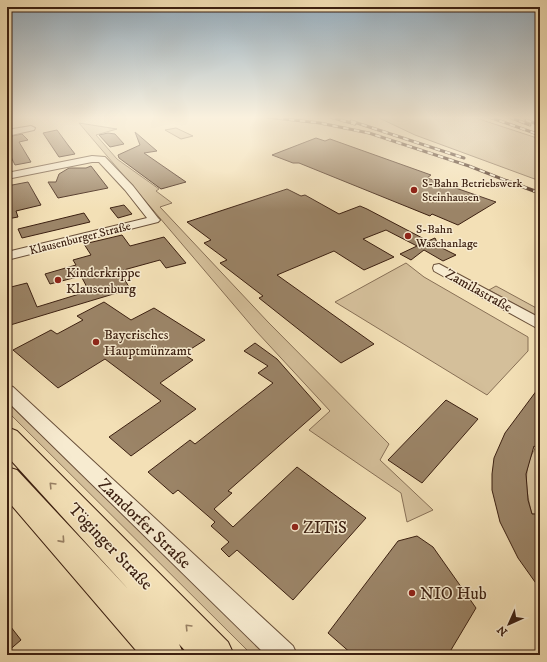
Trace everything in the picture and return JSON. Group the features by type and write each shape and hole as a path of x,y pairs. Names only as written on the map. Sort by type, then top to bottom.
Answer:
{"highway":[{"name":"Töginger Straße","path":"7,438 215,655"},
{"name":"Töginger Straße","path":"7,479 165,655"}],"street":[{"name":"Klausenburger Straße","path":"7,176 99,158 105,161 154,220 7,256"},
{"name":"Zamilastraße","path":"439,268 540,324"},
{"name":"Zamdorfer Straße","path":"7,391 284,655"}],"shaded area":[{"path":"100,148 107,148 117,159 159,189 156,191 172,203 160,207 268,322 389,444 380,460 433,510 407,522 401,493 309,430 330,411 256,331"},
{"path":"450,148 540,148 540,181"},
{"path":"406,263 424,277 528,337 528,351 487,395 335,302"},
{"path":"496,286 540,310 540,318 489,290"},
{"path":"7,402 268,655 252,655 7,411"},
{"path":"536,447 540,450 540,514 532,514 526,480 529,463"}],"building":[{"path":"23,148 31,162 15,165 7,149"},
{"path":"53,148 70,148 75,154 59,157"},
{"path":"134,148 153,148 157,151 144,153 186,182 161,189 119,158 118,155"},
{"name":"S-Bahn Betriebswerk Steinhausen","path":"290,148 355,148 431,175 427,178 496,202 458,225 432,214 430,216 299,163 293,163 272,155"},
{"path":"91,166 108,188 58,198 48,182 56,182 59,174 69,168 86,168"},
{"path":"28,182 41,205 16,211 18,217 7,219 7,186"},
{"path":"287,189 301,196 305,195 339,214 360,206 428,241 435,238 437,242 434,244 456,255 443,261 424,250 411,260 400,254 417,246 386,230 363,239 394,257 364,270 334,251 277,275 374,344 341,363 259,298 263,296 220,263 227,260 204,243 211,240 187,222"},
{"path":"124,205 132,214 118,218 110,208"},
{"path":"84,213 90,222 22,238 18,229"},
{"path":"122,235 130,246 164,237 186,263 166,268 160,260 120,271 130,289 7,326 7,288 27,283 37,307 89,291 81,276 50,284 45,274 76,265 73,260 91,255 84,244"},
{"name":"Bayerisches Hauptmünzamt","path":"104,302 131,320 154,308 205,340 183,354 193,360 160,383 196,409 131,456 109,437 161,401 105,359 58,388 13,350 51,330 57,334 83,320 77,316"},
{"path":"255,343 277,359 321,409 228,491 232,493 214,509 233,527 297,467 366,518 293,600 237,550 229,557 221,549 229,542 211,526 215,522 178,490 173,494 148,472 190,440 195,444 273,383 258,373 268,366 244,351"},
{"path":"540,386 540,450 534,446 526,474 528,500 532,514 540,514 540,589 518,558 500,522 492,490 492,474 494,458 505,433"},
{"path":"446,400 478,419 422,483 388,460"},
{"name":"NIO Hub","path":"417,536 433,547 476,608 448,655 353,655 328,633 398,541"},
{"path":"7,622 21,640 7,652"}],"railway":[{"path":"414,148 469,166 510,182"},
{"path":"433,148 464,158"},
{"path":"507,181 540,193"}],"place":[{"name":"S-Bahn Betriebswerk Steinhausen","path":"414,190"},
{"name":"S-Bahn Waschanlage","path":"408,236"},
{"name":"Kinderkrippe Klausenburg","path":"58,280"},
{"name":"Bayerisches Hauptmünzamt","path":"96,342"},
{"name":"ZITiS","path":"295,527"},
{"name":"NIO Hub","path":"412,593"}]}
